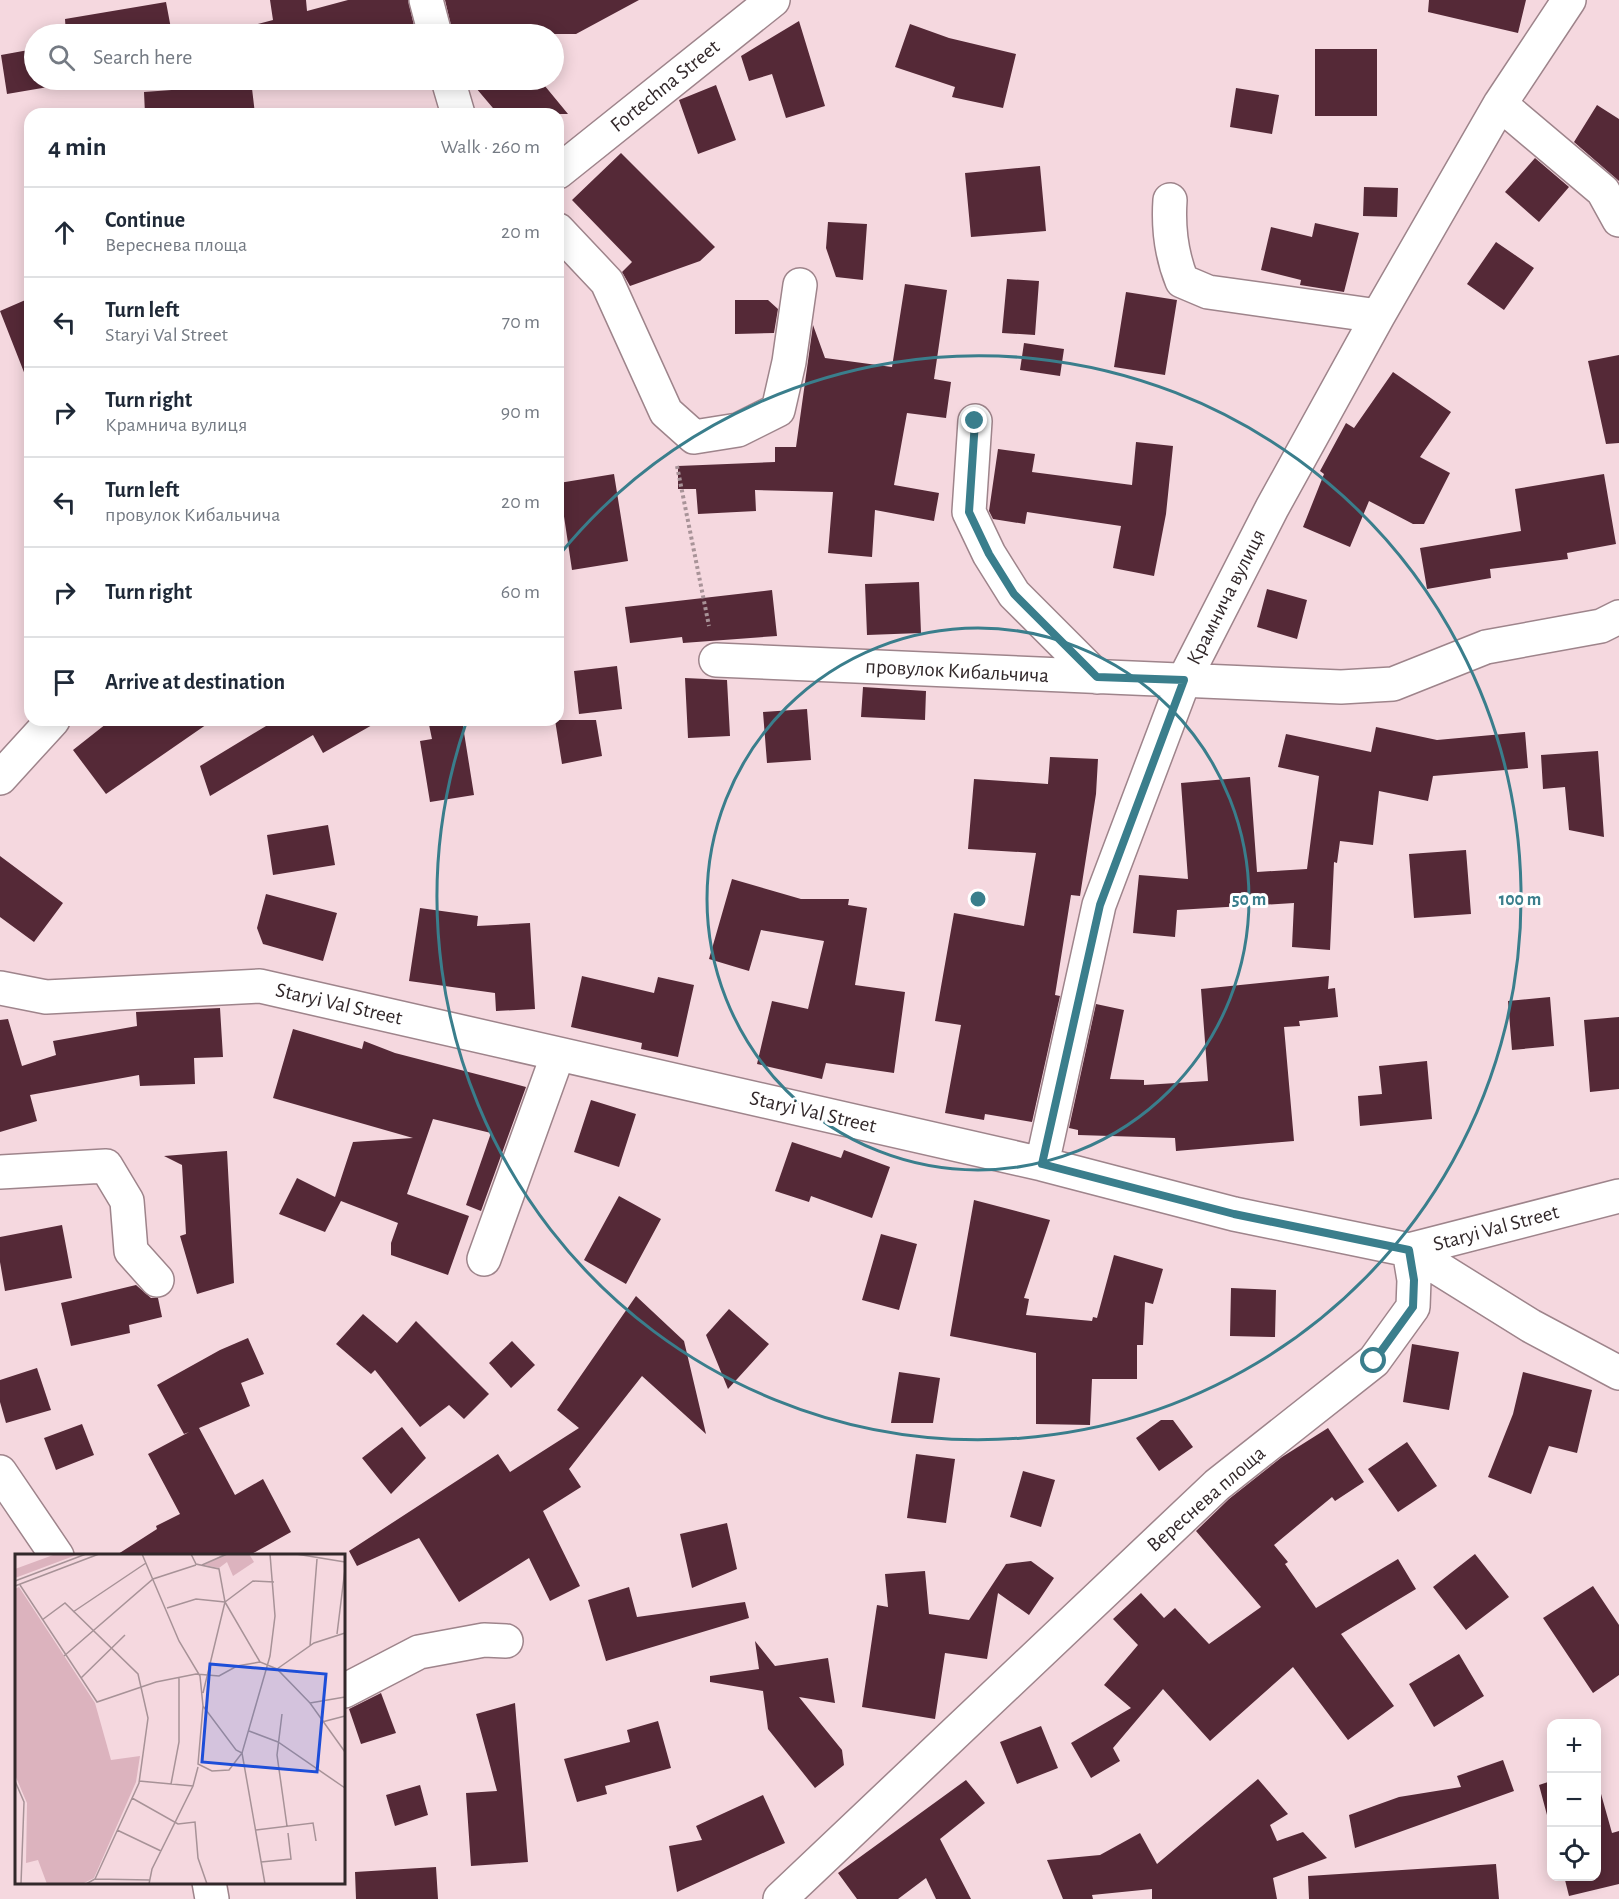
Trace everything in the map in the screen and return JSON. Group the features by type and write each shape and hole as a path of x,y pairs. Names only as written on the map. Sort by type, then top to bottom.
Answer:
{"street":[{"path":"426,0 432,24"},
{"name":"Fortechna Street","path":"564,167 773,0"},
{"name":"Крамнича вулиця","path":"1042,1164 1100,905 1184,680 1272,508 1378,316 1500,104 1569,0"},
{"path":"451,90 456,108"},
{"path":"1500,104 1603,191 1619,220"},
{"path":"1170,200 1169,221 1173,258 1182,281 1208,292 1378,316"},
{"path":"564,236 607,282 666,412 694,437 738,430 778,410 789,362 800,285"},
{"path":"975,421 969,512 989,554 1014,594 1097,677"},
{"name":"провулок Кибальчича","path":"716,660 1341,687 1393,684 1486,647 1601,626 1619,617"},
{"path":"0,778 47,726"},
{"name":"Staryi Val Street","path":"0,988 46,997 260,986 1042,1164 1234,1214 1409,1250 1619,1196"},
{"path":"484,1259 558,1054"},
{"path":"0,1172 106,1166 127,1201 131,1251 157,1280"},
{"path":"1409,1250 1531,1326 1619,1373"},
{"name":"Вереснева площа","path":"780,1899 1217,1485 1374,1361 1413,1307 1414,1280 1409,1250"},
{"path":"0,1472 56,1554"},
{"path":"345,1689 419,1652 484,1640 506,1641"},
{"path":"209,1884 212,1899"}],"path":[{"path":"666,412 716,660"}],"building":[{"path":"270,0 306,0 307,11 348,0 408,0 414,24 258,24 273,20"},
{"path":"445,0 639,0 576,34 564,34 564,24 451,24"},
{"path":"1429,0 1526,0 1518,33 1428,12"},
{"path":"166,2 170,24 65,24 65,19"},
{"path":"799,21 825,106 786,118 772,74 749,81 741,56"},
{"path":"910,24 949,38 1016,54 1003,108 952,97 955,87 895,67"},
{"path":"1315,49 1377,49 1377,116 1315,116"},
{"path":"24,51 24,90 30,90 7,94 1,55"},
{"path":"716,85 736,140 698,154 679,100"},
{"path":"1236,88 1279,95 1272,134 1230,127"},
{"path":"252,90 254,108 145,108 144,92"},
{"path":"478,90 548,90 563,108 493,108"},
{"path":"1597,105 1619,119 1619,181 1574,142"},
{"path":"621,153 715,247 700,261 630,286 622,272 632,262 572,200"},
{"path":"1535,158 1569,187 1539,222 1505,192"},
{"path":"1040,166 1046,231 971,237 965,173"},
{"path":"1364,187 1398,188 1397,217 1363,216"},
{"path":"828,222 867,224 863,280 836,277 826,248"},
{"path":"1315,223 1359,233 1344,292 1300,285 1301,280 1261,270 1271,227 1312,237"},
{"path":"1496,242 1534,268 1504,310 1467,284"},
{"path":"1007,279 1039,281 1035,335 1002,333"},
{"path":"905,284 947,290 934,379 951,382 946,418 907,413 894,485 939,493 934,521 875,510 872,557 828,553 833,492 755,490 756,511 698,514 696,489 678,489 678,466 775,462 775,447 796,447 813,325 825,358 892,367"},
{"path":"1126,292 1177,300 1165,375 1114,367"},
{"path":"735,300 768,300 778,309 774,333 735,334"},
{"path":"24,301 24,372 0,311"},
{"path":"1024,343 1064,349 1060,376 1020,370"},
{"path":"1619,355 1619,443 1606,444 1588,361"},
{"path":"1393,372 1451,412 1420,457 1450,473 1424,524 1413,524 1369,501 1350,547 1303,527 1324,474 1320,471 1346,423 1354,428"},
{"path":"1136,442 1173,446 1166,514 1154,576 1113,568 1121,526 1027,512 1025,524 993,519 989,511 998,449 1035,454 1032,472 1132,485"},
{"path":"614,474 628,561 572,570 564,516 564,482"},
{"path":"1604,474 1616,544 1567,553 1568,559 1490,569 1491,578 1427,589 1420,548 1521,531 1515,489"},
{"path":"919,582 921,633 867,635 865,584"},
{"path":"1267,589 1307,600 1297,639 1257,627"},
{"path":"772,590 777,636 683,643 682,637 630,643 625,607"},
{"path":"617,666 622,709 579,714 574,671"},
{"path":"685,678 727,680 730,736 688,738"},
{"path":"863,687 926,691 925,720 861,717"},
{"path":"807,709 811,760 767,763 763,712"},
{"path":"564,720 596,720 602,756 562,764 556,726 564,726"},
{"path":"103,726 204,726 106,794 73,750"},
{"path":"266,726 370,726 323,753 313,735 210,796 200,766"},
{"path":"429,726 463,726 474,795 430,802 420,741 432,739"},
{"path":"1376,727 1437,740 1525,732 1528,768 1433,776 1428,801 1379,791 1373,845 1340,841 1337,863 1334,862 1330,950 1292,947 1294,903 1177,910 1175,937 1133,933 1139,875 1188,879 1181,783 1250,777 1257,872 1307,869 1319,776 1278,767 1286,734 1371,752"},
{"path":"1598,751 1604,837 1569,830 1565,787 1543,789 1541,755"},
{"path":"1050,757 1098,759 1096,794 1080,896 1071,895 1055,995 1060,996 1032,1122 985,1114 984,1120 945,1113 961,1025 935,1021 954,913 1024,926 1036,853 968,849 974,779 1048,784"},
{"path":"328,825 335,865 273,875 267,835"},
{"path":"1466,850 1471,914 1414,918 1409,854"},
{"path":"0,856 63,903 34,942 0,917"},
{"path":"732,879 801,899 849,899 848,905 867,908 855,985 905,992 894,1073 826,1063 822,1079 757,1064 772,1001 808,1009 824,941 761,930 749,971 709,959"},
{"path":"266,894 337,913 323,961 263,944 257,928"},
{"path":"420,908 478,916 477,926 530,923 535,1009 496,1011 495,993 409,981"},
{"path":"582,976 654,993 658,977 694,985 678,1057 641,1049 642,1043 571,1027"},
{"path":"1329,976 1328,989 1335,988 1338,1017 1299,1021 1300,1026 1284,1027 1294,1141 1176,1151 1175,1138 1078,1135 1078,1130 1069,1128 1096,1004 1124,1010 1110,1079 1144,1080 1144,1085 1208,1081 1201,989"},
{"path":"1550,997 1554,1046 1512,1050 1508,1001"},
{"path":"220,1008 223,1057 194,1058 195,1084 140,1086 139,1075 30,1095 37,1121 0,1132 0,1020 8,1019 22,1066 56,1055 53,1041 137,1026 136,1012"},
{"path":"1619,1017 1619,1089 1590,1092 1584,1020"},
{"path":"293,1029 362,1049 364,1041 395,1053 526,1087 481,1211 466,1205 491,1133 433,1119 407,1194 469,1216 448,1275 391,1255 391,1243 398,1223 341,1201 325,1232 279,1214 297,1178 335,1197 353,1142 413,1138 273,1098"},
{"path":"1427,1061 1432,1119 1360,1126 1358,1096 1382,1094 1379,1066"},
{"path":"591,1100 636,1114 619,1167 574,1152"},
{"path":"792,1142 841,1158 844,1150 890,1167 872,1218 811,1196 809,1202 775,1191"},
{"path":"227,1151 234,1283 197,1294 180,1236 186,1234 182,1165 164,1156"},
{"path":"619,1196 661,1219 626,1284 584,1260"},
{"path":"974,1200 1050,1220 1024,1298 1029,1299 1026,1315 1092,1321 1093,1317 1097,1318 1114,1255 1163,1269 1153,1304 1145,1302 1143,1345 1137,1345 1137,1379 1092,1379 1090,1425 1036,1424 1036,1353 950,1336"},
{"path":"62,1225 72,1278 5,1291 0,1262 0,1237"},
{"path":"881,1234 917,1244 899,1310 862,1300"},
{"path":"136,1285 151,1298 158,1298 162,1317 129,1325 130,1333 71,1346 61,1303"},
{"path":"1231,1288 1276,1290 1275,1337 1230,1336"},
{"path":"636,1296 684,1341 706,1434 642,1376 569,1469 581,1487 543,1511 580,1586 550,1601 529,1558 459,1602 419,1538 357,1566 349,1551 498,1454 510,1472 579,1428 557,1410"},
{"path":"729,1309 769,1344 728,1389 706,1335"},
{"path":"363,1314 397,1343 416,1321 489,1394 464,1419 449,1405 420,1427 375,1370 371,1374 336,1344"},
{"path":"248,1338 264,1374 241,1383 250,1406 199,1428 235,1495 263,1479 291,1532 252,1554 118,1554 157,1529 156,1526 180,1514 148,1454 189,1432 184,1434 157,1385 220,1350"},
{"path":"512,1341 535,1365 511,1388 489,1363"},
{"path":"1412,1344 1459,1352 1449,1410 1403,1402"},
{"path":"37,1368 51,1410 6,1423 0,1402 0,1380"},
{"path":"899,1372 940,1378 933,1423 891,1423"},
{"path":"1523,1372 1592,1390 1577,1453 1549,1446 1531,1494 1488,1477 1513,1414"},
{"path":"1161,1420 1173,1420 1193,1447 1159,1471 1136,1438"},
{"path":"82,1424 94,1455 56,1470 44,1438"},
{"path":"402,1427 426,1458 391,1494 362,1458"},
{"path":"1328,1428 1364,1482 1335,1501 1332,1497 1274,1545 1288,1562 1285,1564 1316,1608 1398,1559 1416,1589 1341,1634 1394,1706 1348,1740 1293,1667 1210,1741 1163,1689 1113,1748 1120,1761 1091,1778 1071,1743 1131,1708 1104,1685 1138,1645 1113,1619 1141,1593 1164,1618 1175,1608 1209,1644 1261,1607 1196,1531 1229,1499 1282,1457"},
{"path":"1407,1442 1437,1486 1398,1512 1368,1469"},
{"path":"916,1454 955,1459 946,1523 907,1518"},
{"path":"1023,1471 1055,1480 1041,1527 1010,1517"},
{"path":"727,1523 737,1569 692,1588 680,1534"},
{"path":"1475,1554 1509,1597 1466,1630 1433,1587"},
{"path":"1031,1561 1054,1578 1029,1615 998,1593 987,1659 945,1653 935,1719 862,1707 877,1605 888,1607 885,1574 925,1571 929,1614 969,1620 1006,1564"},
{"path":"1593,1586 1619,1625 1619,1675 1593,1693 1543,1618"},
{"path":"629,1587 637,1617 745,1602 749,1618 606,1661 588,1600"},
{"path":"755,1641 775,1666 828,1658 835,1703 799,1697 842,1750 844,1765 815,1788 768,1729 763,1691 710,1682 710,1676 759,1669"},
{"path":"1459,1654 1484,1696 1434,1727 1409,1684"},
{"path":"381,1693 396,1733 361,1744 349,1709"},
{"path":"515,1703 528,1862 471,1866 466,1793 497,1791 476,1714"},
{"path":"658,1721 671,1768 605,1786 607,1794 577,1802 564,1759 630,1742 627,1730"},
{"path":"1041,1726 1058,1768 1017,1784 1000,1742"},
{"path":"1503,1760 1514,1791 1355,1848 1349,1815 1399,1797 1461,1787 1457,1776"},
{"path":"1258,1779 1288,1814 1270,1825 1277,1841 1303,1832 1327,1858 1273,1878 1277,1899 1152,1899 1152,1889 1092,1895 1093,1899 1063,1899 1047,1860 1100,1855 1140,1833 1157,1864"},
{"path":"966,1780 985,1803 940,1839 971,1899 936,1899 926,1878 898,1899 857,1899 838,1873"},
{"path":"1547,1782 1547,1815 1539,1785"},
{"path":"420,1785 428,1815 395,1826 386,1795"},
{"path":"1601,1794 1612,1833 1619,1831 1619,1884 1569,1896 1565,1881 1601,1881"},
{"path":"763,1795 785,1843 677,1892 669,1846 702,1840 696,1826"},
{"path":"1496,1864 1499,1899 1309,1899 1308,1876"},
{"path":"436,1867 438,1899 356,1899 355,1872"}],"route":[{"path":"975,421 969,512 989,554 1014,594 1097,677 1184,680 1100,905 1042,1164 1234,1214 1409,1250 1414,1280 1413,1307 1374,1361"}]}
